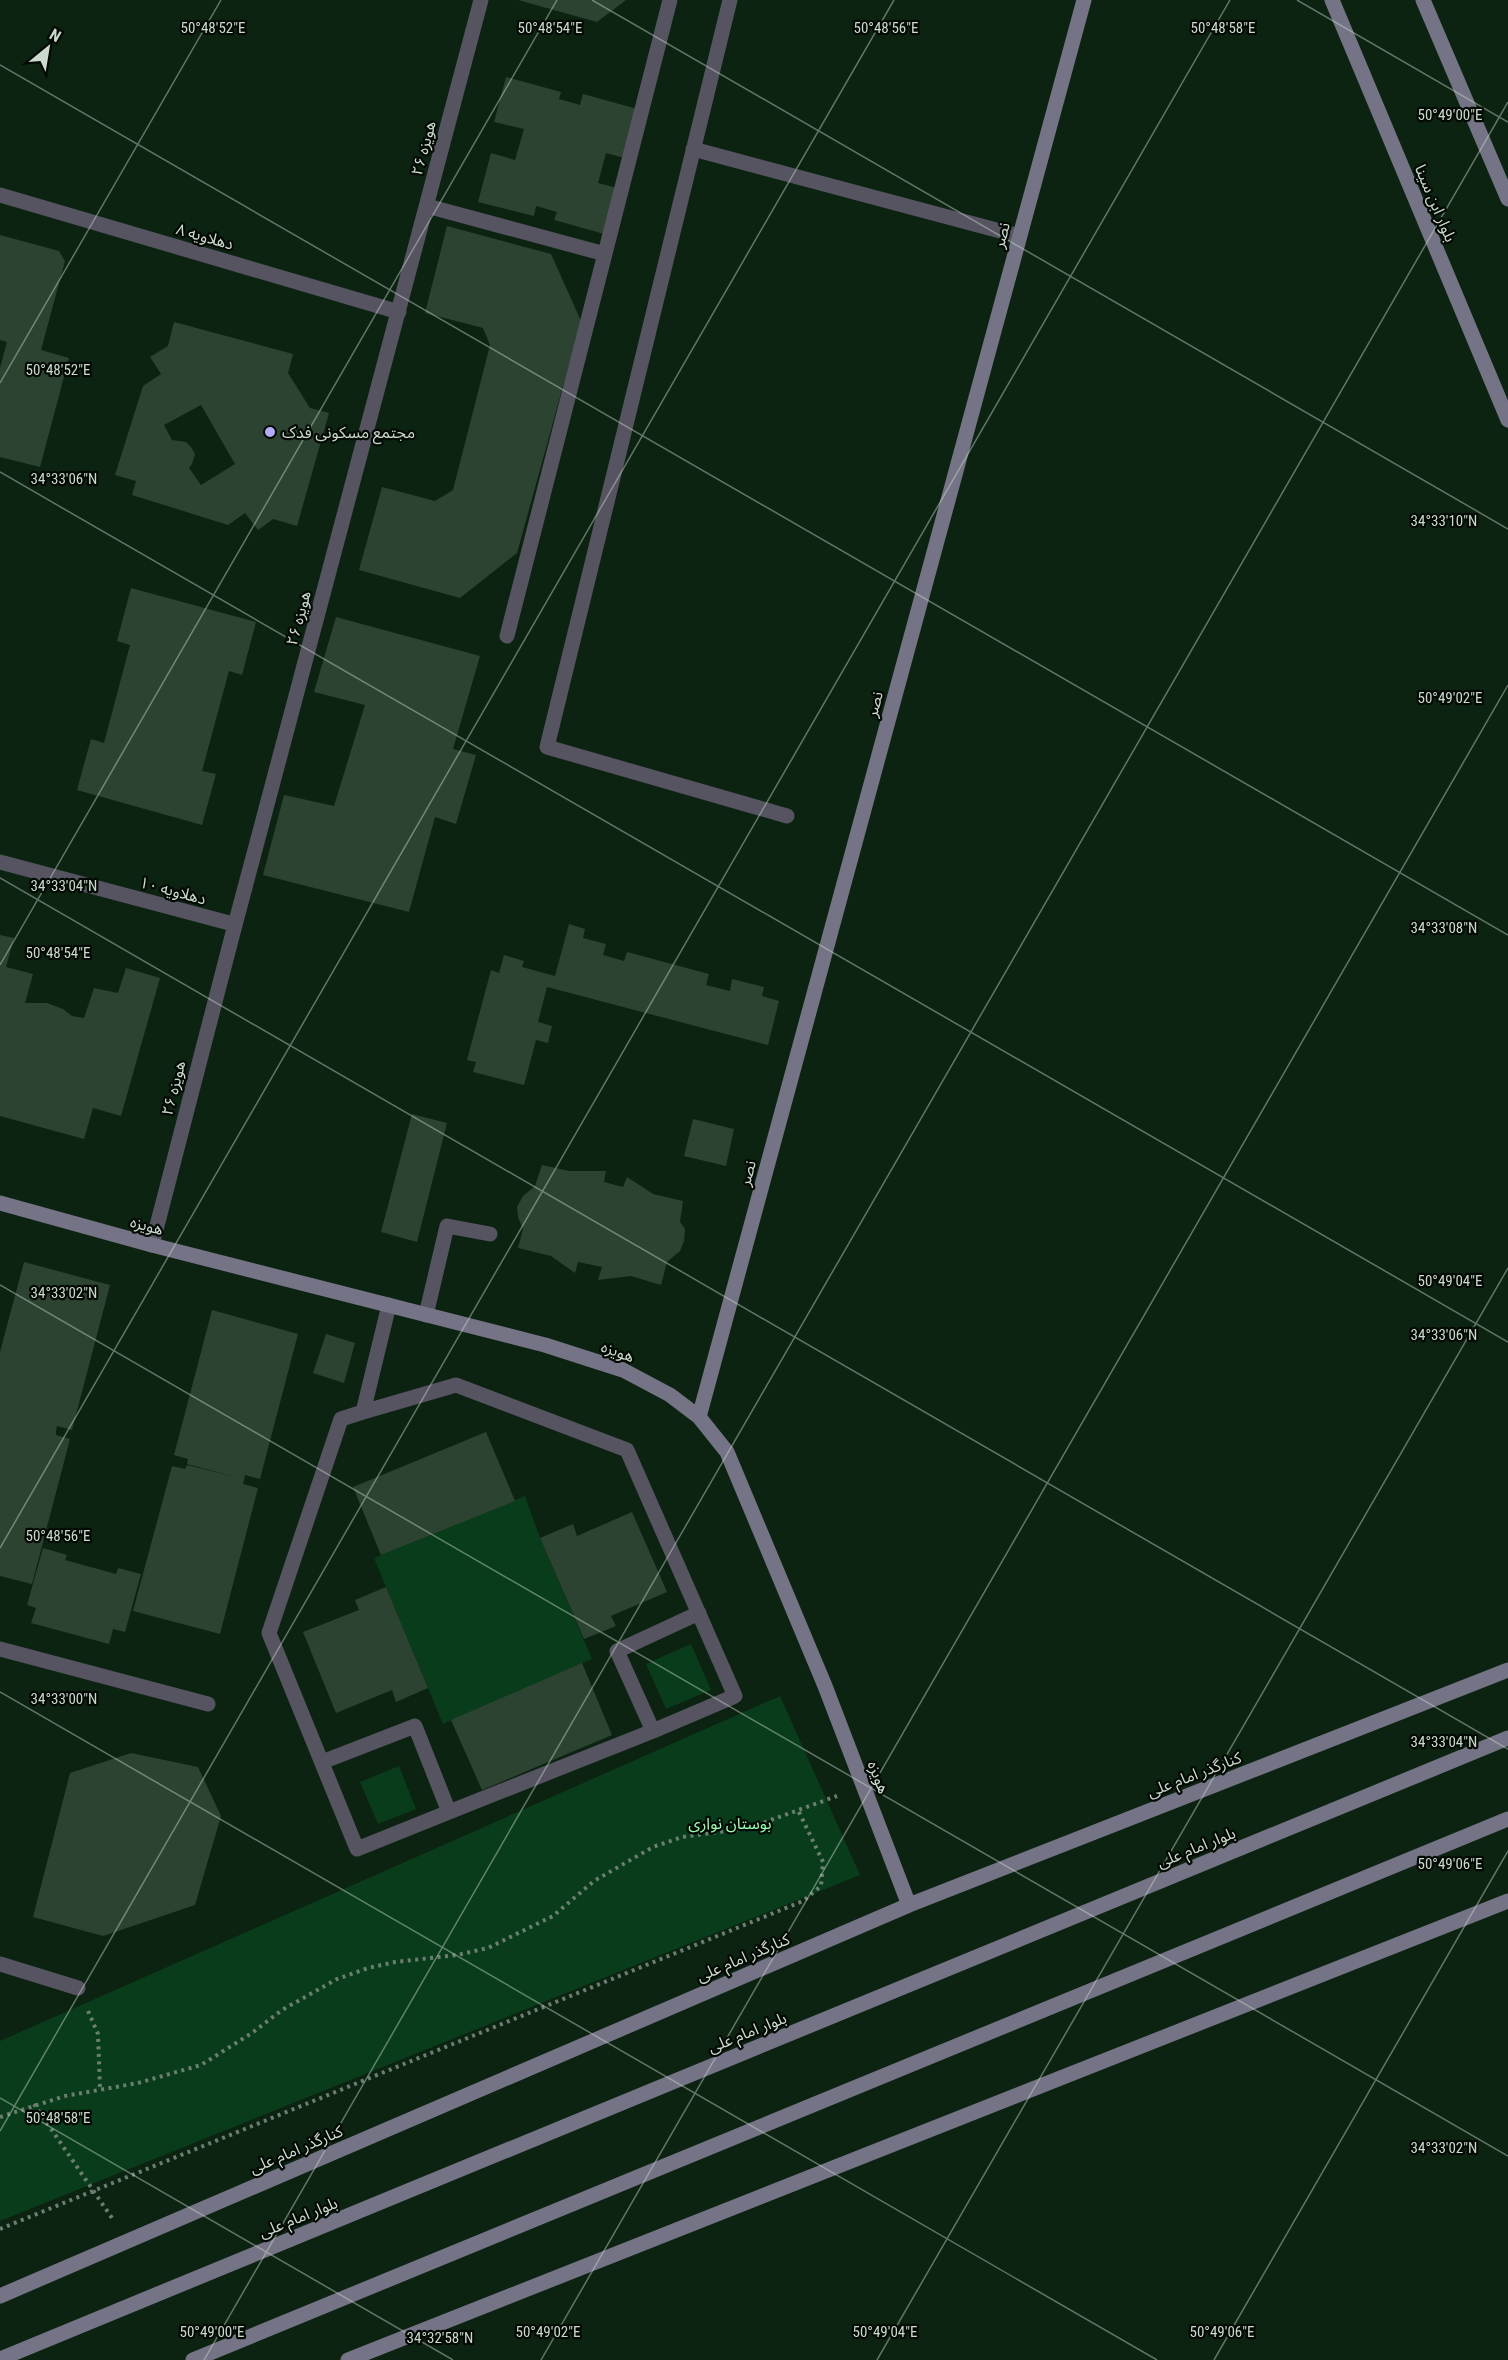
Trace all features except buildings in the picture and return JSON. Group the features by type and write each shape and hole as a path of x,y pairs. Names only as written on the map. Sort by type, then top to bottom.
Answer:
{"main road":[{"name":"نصر","path":"699,1418 1084,0"},
{"name":"بلوار ابن سینا","path":"1332,0 1508,420"},
{"path":"1423,0 1508,199"},
{"name":"هویزه","path":"0,1203 152,1245 545,1345 623,1370 670,1395 699,1418 727,1452 825,1686 909,1905"},
{"name":"کنارگذر امام علی","path":"0,2296 909,1905 1508,1670"},
{"name":"بلوار امام علی","path":"0,2359 1508,1738"},
{"path":"193,2360 1508,1819"},
{"path":"348,2360 1508,1901"}],"street":[{"name":"هویزه ۲۶","path":"152,1245 233,924 481,0"},
{"path":"507,636 670,0"},
{"path":"730,0 547,747 787,816"},
{"path":"693,149 1020,236"},
{"name":"دهلاویه ۸","path":"0,195 399,312"},
{"path":"427,206 605,254"},
{"name":"دهلاویه ۱۰","path":"0,862 233,924"},
{"path":"426,1315 447,1226 490,1234"},
{"path":"363,1412 389,1305"},
{"path":"456,1385 627,1450 735,1696 357,1849 269,1633 341,1419 363,1412 456,1385"},
{"path":"653,1731 617,1651 699,1613"},
{"path":"0,1649 208,1704"},
{"path":"322,1762 415,1726 449,1812"},
{"path":"0,1964 78,1988"}],"path":[{"path":"0,2117 34,2104 159,2078 201,2065 252,2033 282,2010 337,1979 368,1968 395,1962 457,1955 488,1948 553,1916 594,1881 653,1847 682,1837 749,1828 781,1818 863,1785"},
{"path":"0,2229 803,1901 821,1886 823,1862 798,1810"},
{"path":"78,1988 98,2034 100,2089"},
{"path":"34,2104 127,2241"}],"green space":[{"path":"525,1496 540,1538 592,1659 443,1724 374,1558"},
{"path":"691,1644 711,1690 666,1709 646,1664"},
{"name":"بوستان نواری","path":"780,1696 860,1875 0,2221 0,2041"},
{"path":"399,1766 416,1809 378,1824 360,1782"}],"place":[{"name":"مجتمع مسکونی فدک","path":"270,432"}]}
